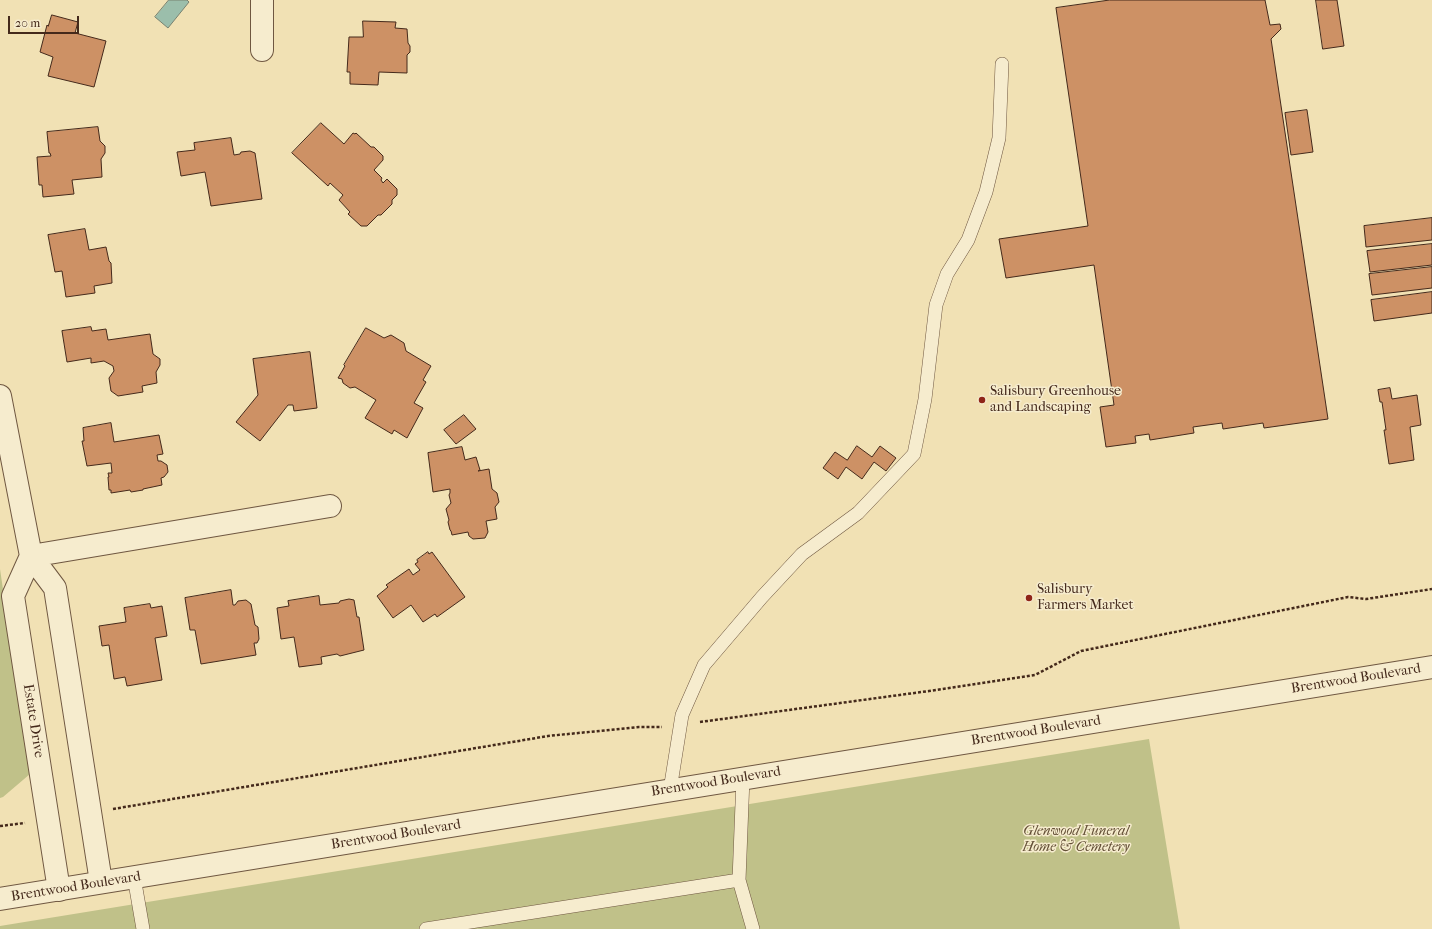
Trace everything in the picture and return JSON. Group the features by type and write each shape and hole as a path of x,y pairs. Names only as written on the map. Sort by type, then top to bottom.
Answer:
{"street":[{"path":"262,0 262,50"},
{"path":"0,396 31,556 55,588 101,882"},
{"path":"31,556 330,506"},
{"name":"Estate Drive","path":"31,556 13,596 59,890"},
{"name":"Brentwood Boulevard","path":"0,899 1432,667"}],"lane":[{"path":"670,790 682,715 704,665 757,603 802,554 858,513 914,454 925,399 936,305 947,274 968,240 986,192 998,138 1002,64"},
{"path":"743,778 739,880 752,929"},
{"path":"134,877 143,929"},
{"path":"426,929 739,880"}],"path":[{"path":"90,813 548,736 639,727 680,727 699,722 1035,675 1080,651 1348,597 1366,599 1432,589"},
{"path":"0,826 48,820"}],"green space":[{"path":"0,569 30,774 0,798"},
{"name":"Glenwood Funeral Home & Cemetery","path":"1149,739 1180,929 0,929 0,926"}],"shaded area":[{"path":"169,0 187,0 189,2 168,28 155,17"}],"building":[{"path":"1110,0 1265,0 1270,25 1280,24 1281,29 1271,39 1328,419 1264,428 1263,423 1223,429 1222,423 1193,427 1194,433 1150,440 1149,434 1135,436 1136,443 1106,447 1100,407 1114,405 1094,265 1006,278 999,239 1088,226 1056,8"},
{"path":"1316,0 1337,0 1344,46 1323,49"},
{"path":"52,15 78,22 75,33 106,41 94,87 48,76 53,57 40,52 47,25 48,26"},
{"path":"363,21 396,22 395,28 407,29 410,52 407,55 407,73 379,72 378,85 350,84 350,72 347,72 349,37 363,37"},
{"path":"1307,110 1313,152 1291,155 1285,113"},
{"path":"321,123 344,144 353,133 356,133 383,156 383,160 374,170 382,178 381,180 383,183 387,179 397,189 397,195 392,200 392,204 367,226 361,226 348,214 350,212 339,200 343,195 330,183 328,186 292,153"},
{"path":"98,127 100,141 105,146 105,153 101,159 102,177 72,180 74,194 43,197 42,185 39,185 37,157 51,156 49,153 47,132"},
{"path":"231,138 234,155 240,154 241,152 250,151 255,153 262,199 211,206 205,172 181,176 177,152 195,150 194,143"},
{"path":"1432,218 1432,240 1366,247 1364,226"},
{"path":"85,229 89,250 106,247 109,261 111,263 112,283 94,286 95,293 66,297 62,271 55,272 48,235"},
{"path":"1432,244 1432,265 1370,272 1367,251"},
{"path":"1432,267 1432,288 1372,295 1369,274"},
{"path":"1432,292 1432,313 1374,321 1371,300"},
{"path":"91,327 92,331 106,329 108,340 150,334 153,354 160,359 160,365 156,372 157,383 142,386 143,392 118,396 111,391 109,378 114,371 113,366 104,361 91,363 91,358 67,362 62,331"},
{"path":"366,328 384,338 391,335 404,343 406,351 431,366 423,380 426,382 414,403 423,408 407,438 394,430 392,434 365,418 376,400 355,387 350,388 343,383 342,379 338,378"},
{"path":"310,352 317,408 294,411 293,405 288,405 260,441 236,422 258,395 253,359"},
{"path":"1390,388 1392,399 1417,395 1421,425 1410,427 1414,460 1389,464 1382,402 1380,402 1378,390"},
{"path":"464,415 476,429 456,444 444,430"},
{"path":"111,423 114,442 159,435 163,454 157,455 158,461 161,461 167,465 168,472 161,478 162,485 131,492 130,490 111,493 111,490 109,490 108,473 112,473 111,463 87,466 82,441 84,441 83,428"},
{"path":"857,446 872,457 880,446 896,458 886,471 874,462 862,479 846,467 838,479 823,468 835,452 847,460"},
{"path":"462,447 465,460 476,457 480,470 478,471 489,469 492,489 497,493 499,502 495,507 497,519 486,521 488,532 485,538 473,539 469,536 468,532 452,535 446,509 451,503 449,495 450,489 433,492 428,453"},
{"path":"428,552 429,554 432,552 465,597 437,617 435,614 423,622 411,605 393,618 377,596 388,587 386,585 409,569 413,575 420,570 415,564 418,562 417,560"},
{"path":"231,590 233,605 235,605 238,601 246,600 251,604 255,625 258,627 259,639 257,643 254,643 256,655 201,664 195,630 190,630 185,598"},
{"path":"319,596 320,605 339,603 340,601 349,599 354,600 357,617 359,617 364,650 340,656 337,654 321,657 322,664 299,667 294,637 281,639 277,608 289,606 288,601"},
{"path":"150,604 151,608 162,606 167,636 155,638 162,680 127,686 125,677 114,679 109,645 102,646 99,626 126,622 124,608"}],"place":[{"name":"Salisbury Greenhouse and Landscaping","path":"982,400"},
{"name":"Salisbury Farmers Market","path":"1029,598"}]}
